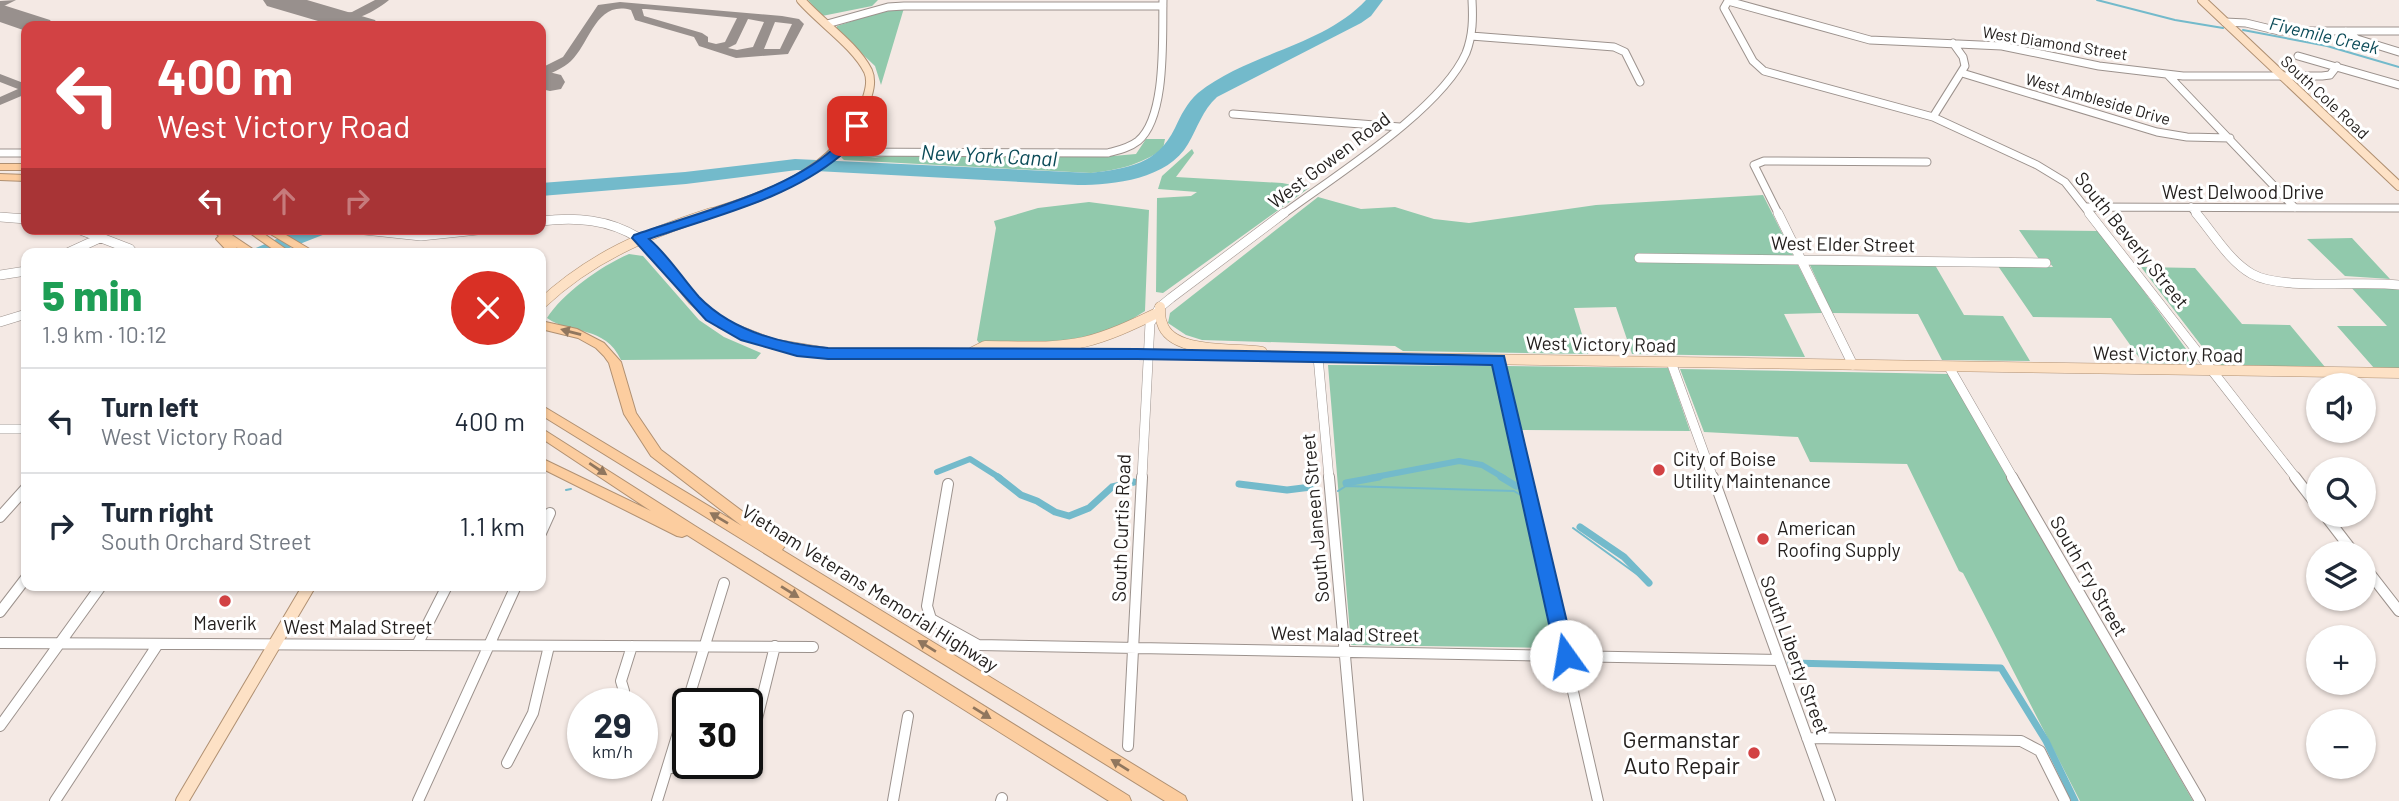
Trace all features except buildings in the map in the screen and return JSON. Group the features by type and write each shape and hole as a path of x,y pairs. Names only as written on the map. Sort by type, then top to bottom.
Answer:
{"highway":[{"path":"0,167 21,167"},
{"path":"0,177 21,178"},
{"path":"221,235 239,248"},
{"path":"267,235 282,248"},
{"path":"281,235 303,248"},
{"path":"546,326 579,334 599,344 615,362 630,414 656,453 840,592"},
{"name":"Vietnam Veterans Memorial Highway","path":"546,412 1179,801"},
{"path":"546,435 742,562 1123,801"},
{"path":"546,465 742,562"}],"main road":[{"path":"546,299 568,279 600,256 639,238 772,191 813,170 835,154 857,126 870,88 869,71 836,38 827,24 801,0"},
{"name":"South Cole Road","path":"2202,0 2399,186"},
{"name":"West Victory Road","path":"639,238 654,250 694,300 711,316 733,330 797,351 1146,354 2306,373"},
{"path":"970,354 985,346 1066,345 1084,342 1118,331 1158,310 1167,334 1181,343 1201,347 1247,348 1270,356"},
{"name":"West Victory Road","path":"2376,373 2399,376"},
{"name":"West Victory Road","path":"2376,377 2387,379 2399,376"},
{"path":"182,801 306,591"}],"street":[{"name":"West Gowen Road","path":"1158,310 1400,127 1448,82 1463,61 1471,36 1472,0"},
{"name":"West Diamond Street","path":"1728,1 1870,40 2001,46 2099,66 2168,74 2330,75 2337,66"},
{"name":"South Beverly Street","path":"1728,1 1724,11 1753,61 1764,71 1933,117 2053,173 2065,182 2306,491"},
{"path":"827,24 888,7 1163,3 1159,99 1151,124 1142,138 1128,149 1108,153 835,154"},
{"path":"2225,22 2246,23 2279,31 2399,31"},
{"path":"2346,31 2357,39 2399,52"},
{"path":"1471,36 1614,47 1625,52 1640,82"},
{"path":"1933,117 1962,73 1965,62 1953,43"},
{"path":"2298,56 2399,85"},
{"name":"West Ambleside Drive","path":"1962,73 2165,134 2230,138"},
{"path":"2168,74 2295,208"},
{"path":"1233,114 1400,127"},
{"path":"0,153 21,153"},
{"path":"1853,365 1754,166 1755,163 1927,162"},
{"name":"West Delwood Drive","path":"2087,207 2399,208"},
{"path":"2191,207 2246,270 2262,279 2367,280 2399,285"},
{"path":"0,217 21,219"},
{"path":"546,221 595,220 627,229 639,238"},
{"path":"96,235 128,248"},
{"path":"412,235 430,235"},
{"path":"78,248 102,237"},
{"name":"West Elder Street","path":"1639,258 2046,263"},
{"path":"0,275 21,272"},
{"name":"South Curtis Road","path":"1129,746 1146,354 1148,329 1158,310"},
{"path":"0,322 21,316"},
{"name":"South Janeen Street","path":"1318,357 1358,801"},
{"path":"1499,360 1598,801"},
{"name":"South Liberty Street","path":"1671,362 1829,801"},
{"name":"South Fry Street","path":"1948,367 2200,801"},
{"path":"0,429 21,429"},
{"name":"West Malad Street","path":"948,484 926,606 931,619 978,645 1779,660"},
{"path":"0,517 21,494"},
{"path":"546,521 550,513"},
{"path":"2334,527 2345,541"},
{"path":"2376,581 2399,611"},
{"path":"657,801 724,583"},
{"path":"0,612 21,585"},
{"path":"0,726 97,591"},
{"path":"417,645 444,591"},
{"path":"418,801 514,591"},
{"name":"West Malad Street","path":"0,643 813,647"},
{"path":"55,801 158,644"},
{"path":"507,763 533,713 549,646"},
{"path":"623,688 621,681 632,646"},
{"path":"763,694 775,646"},
{"path":"893,801 908,716"},
{"path":"1807,738 2021,741 2035,747 2043,755 2065,801"}],"green space":[{"path":"808,0 878,0 872,6 822,16"},
{"path":"904,8 881,85 875,66 836,29 837,26 874,14"},
{"path":"1146,139 1165,139 1163,149 1128,166 1091,173 844,160 841,157 1113,156 1136,154"},
{"path":"1192,149 1194,153 1176,177 1282,183 1309,188 1163,293 1156,292 1157,198 1191,196 1197,192 1158,189 1162,176"},
{"path":"1763,195 1822,313 1784,314 1805,357 1632,354 1616,307 1574,308 1588,354 1403,351 1395,346 1202,340 1186,335 1168,323 1170,313 1318,197 1361,209 1395,207 1434,219 1469,223 1596,205"},
{"path":"1089,202 1149,210 1145,311 1113,331 1080,341 979,343 977,340 996,228 994,221 1038,208"},
{"path":"2019,230 2100,231 2197,364 2143,363 2111,318 2033,317 1998,266 2053,267 2049,262 2041,262"},
{"path":"2352,238 2390,279 2345,276 2307,239"},
{"path":"629,254 643,256 699,320 724,337 761,353 756,359 621,360 606,341 547,318 582,282"},
{"path":"1809,263 1935,265 1964,315 2003,316 2030,361 1942,360 1918,314 1832,313"},
{"path":"2141,267 2195,268 2242,324 2290,325 2325,367 2220,365 2214,362"},
{"path":"2347,283 2399,288 2399,368 2374,368 2337,326 2387,326"},
{"path":"1328,365 1496,366 1554,648 1351,645"},
{"path":"1506,366 1668,368 1690,431 1520,430"},
{"path":"1680,369 1948,374 2193,801 2080,801 1963,573 1959,571 1907,464 1810,462 1798,437 1704,432"}],"water":[{"path":"1366,0 1383,0 1371,16 1361,23 1217,97 1179,156 1167,165 1139,178 1108,184 1078,185 797,170 686,184 546,196 546,183 685,172 795,159 1091,173 1117,169 1140,162 1159,150 1168,140 1187,105 1217,79 1306,40 1348,16"},
{"path":"286,235 323,235 289,248 256,248"}],"waterway":[{"name":"Fivemile Creek","path":"2097,0 2175,20 2223,28"},
{"name":"Fivemile Creek","path":"2243,30 2327,46 2399,67"},
{"path":"937,472 970,459 1000,478"},
{"path":"1370,478 1459,461 1482,465 1504,478"},
{"path":"998,477 1021,495 1069,516 1089,508 1112,487 1134,482"},
{"path":"1346,483 1379,477"},
{"path":"1501,477 1516,486"},
{"path":"1239,484 1287,490 1311,487"},
{"path":"1338,491 1346,486 1514,491 1519,494"},
{"path":"566,490 571,489"},
{"path":"1580,527 1624,557 1649,583"},
{"path":"1573,528 1649,583"},
{"path":"1791,663 2001,668 2046,741 2075,801"}],"taxiway":[{"path":"0,5 10,0"},
{"path":"334,17 355,15 383,0"},
{"path":"598,14 614,6 629,5"},
{"path":"629,5 740,15"},
{"path":"629,5 636,8 639,18 698,35 702,37 703,44 715,48"},
{"path":"598,14 602,7"},
{"path":"546,70 567,59 598,14"},
{"path":"715,48 730,44 743,17 740,15"},
{"path":"740,15 766,17"},
{"path":"748,53 758,49 770,21 766,17"},
{"path":"748,53 784,52 798,24 795,21 766,17"},
{"path":"715,48 736,54 748,53"},
{"path":"0,78 21,86"},
{"path":"0,101 21,92"}],"runway":[{"path":"277,0 348,21"},
{"path":"0,13 25,21"},
{"path":"546,81 550,82"}],"place":[{"name":"City of Boise Utility Maintenance","path":"1659,470"},
{"name":"American Roofing Supply","path":"1763,539"},
{"name":"Maverik","path":"225,601"},
{"name":"Germanstar Auto Repair","path":"1754,753"}],"route":[{"path":"857,126 838,152 800,178 772,191 639,238 654,250 694,300 711,316 747,337 797,351 1499,360 1566,656"}],"water label":[{"name":"New York Canal","path":"989,156"}]}
